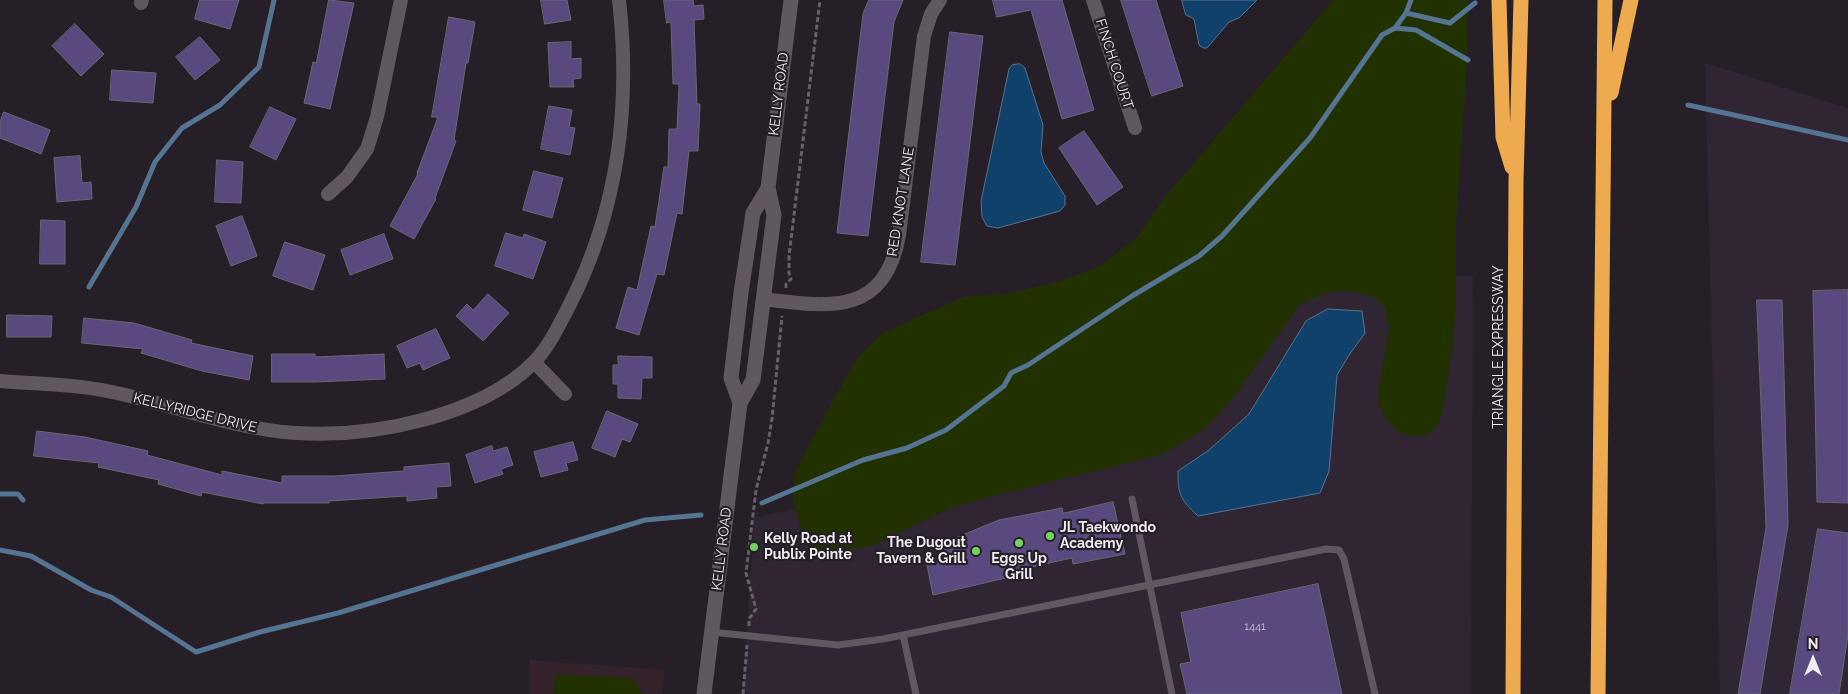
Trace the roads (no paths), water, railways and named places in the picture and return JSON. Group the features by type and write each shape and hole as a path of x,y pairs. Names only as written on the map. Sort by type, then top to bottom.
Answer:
{"highway":[{"path":"1499,0 1504,137 1516,181"},
{"name":"TRIANGLE EXPRESSWAY","path":"1513,694 1516,181 1520,0"},
{"path":"1598,694 1605,0"},
{"path":"1604,124 1631,0"}],"main road":[{"name":"KELLY ROAD","path":"704,694 740,403 753,380 764,299 774,215 768,188 791,0"},
{"name":"KELLY ROAD","path":"740,403 731,378 741,293 753,213 768,188"}],"street":[{"path":"328,194 348,176 366,149 377,117 401,0"},
{"name":"KELLYRIDGE DRIVE","path":"0,382 88,388 141,399 235,425 297,433 363,431 442,415 495,391 534,362 555,332 582,280 607,209 616,170 622,128 624,88 619,0"},
{"name":"RED KNOT LANE","path":"764,299 822,306 835,305 850,301 872,289 891,266 899,236 923,42 931,14 940,0"},
{"name":"FINCH COURT","path":"1093,0 1135,128"},
{"path":"534,362 565,394"}],"lane":[{"path":"1132,500 1172,694"},
{"path":"711,632 838,645 883,639 1326,549 1339,550 1344,559 1374,694"},
{"path":"902,635 916,694"}],"water":[{"path":"1182,0 1257,0 1239,18 1229,22 1207,48 1203,48 1199,45 1194,19 1186,15"},
{"path":"1020,64 1025,68 1043,125 1041,152 1044,163 1065,196 1065,205 1060,211 998,228 987,226 982,217 981,201 1009,69 1012,65"},
{"path":"1328,309 1362,311 1365,333 1337,375 1329,471 1320,493 1198,516 1181,496 1178,471 1209,450 1249,414 1306,321"}],"waterway":[{"path":"89,287 136,207 155,162 182,128 220,105 259,67 274,0"},
{"path":"1406,13 1411,0"},
{"path":"762,503 863,460 907,448 946,430 1004,386 1011,373 1028,365 1132,296 1199,256 1222,236 1310,138 1382,35 1395,28 1406,13 1450,23 1475,3"},
{"path":"1395,28 1416,30 1468,60"},
{"path":"1688,105 1848,140"},
{"path":"0,494 18,494 23,500"},
{"path":"0,550 31,556 91,590 111,597 196,652 260,632 338,613 645,520 701,515"}],"place":[{"name":"JL Taekwondo Academy","path":"1050,536"},
{"name":"Eggs Up Grill","path":"1019,543"},
{"name":"Kelly Road at Publix Pointe","path":"754,547"},
{"name":"The Dugout Tavern & Grill","path":"976,551"}]}
